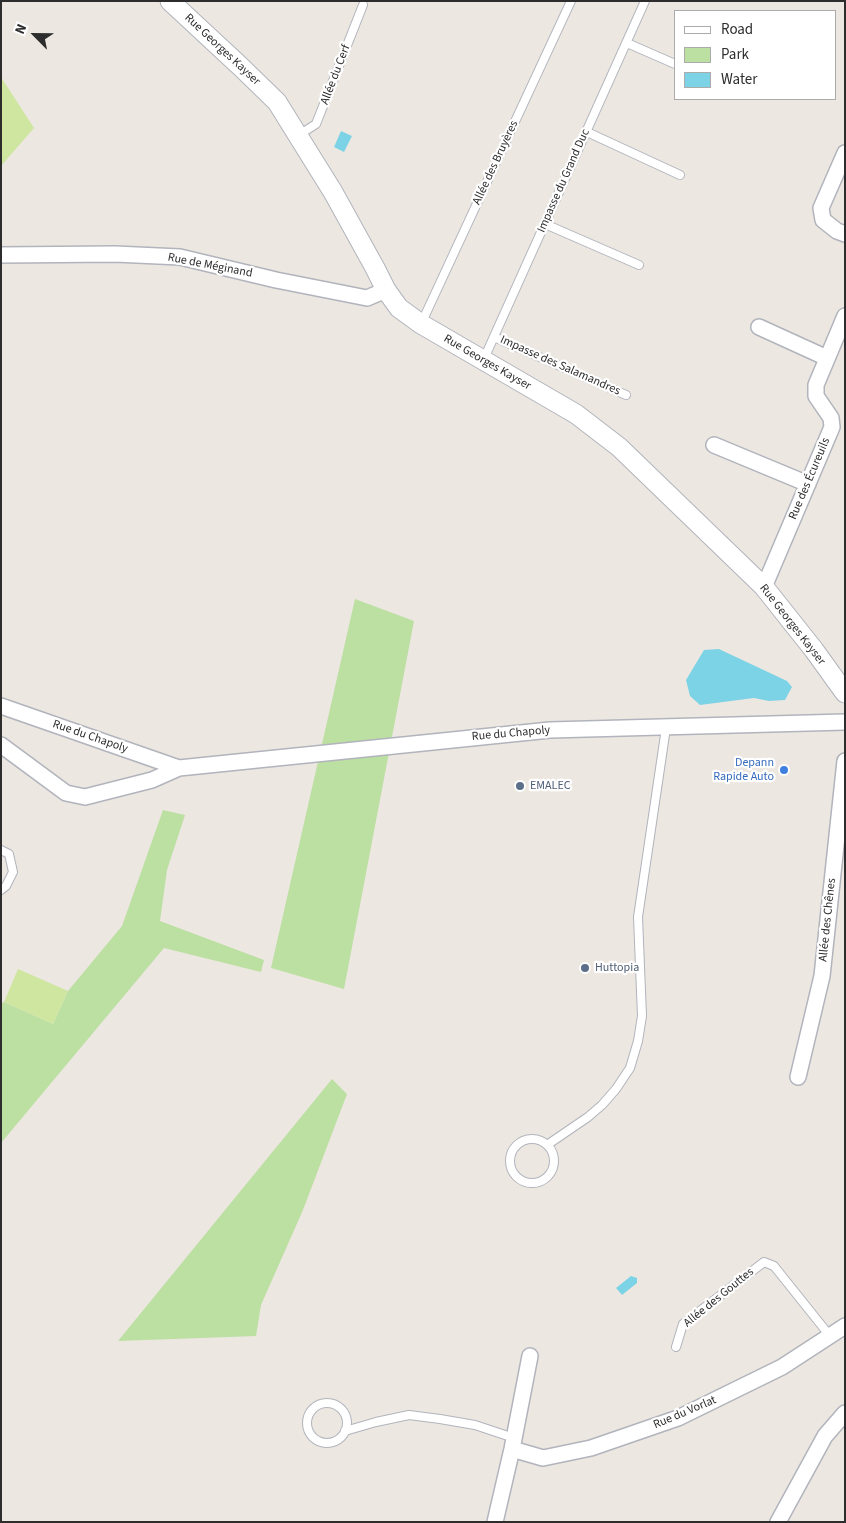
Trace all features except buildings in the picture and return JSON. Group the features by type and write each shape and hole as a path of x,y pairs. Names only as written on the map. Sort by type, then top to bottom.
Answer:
{"street":[{"name":"Rue Georges Kayser","path":"170,1 277,102 333,192 376,268 386,290 399,308 421,324 576,414 620,447 764,587 845,693"},
{"path":"845,153 821,208 823,220 837,231 845,234"},
{"name":"Rue de Méginand","path":"1,255 115,254 180,257 276,280 367,298 386,290"},
{"name":"Rue des Écureuils","path":"764,587 832,427 831,418 816,396 816,385 845,316"},
{"path":"759,327 827,358"},
{"path":"714,444 808,484"},
{"name":"Rue du Chapoly","path":"1,706 179,768"},
{"name":"Rue du Chapoly","path":"1,745 66,793 85,797 152,780 179,768 550,730 845,722"},
{"name":"Allée des Chênes","path":"798,1077 822,976 845,761"},
{"name":"Rue du Vorlat","path":"513,1443 543,1458 591,1448 678,1418 782,1367 845,1326"},
{"path":"495,1522 530,1356"},
{"path":"778,1522 825,1436 845,1414"}],"lane":[{"name":"Allée des Bruyères","path":"421,324 571,1"},
{"name":"Impasse du Grand Duc","path":"484,361 645,1"},
{"name":"Allée du Cerf","path":"298,136 316,124 362,5"},
{"path":"627,43 674,64"},
{"path":"586,132 680,175"},
{"path":"545,224 639,264"},
{"name":"Impasse des Salamandres","path":"494,337 626,395"},
{"path":"547,1145 588,1118 616,1089 630,1068 638,1041 642,1016 638,917 666,728"},
{"path":"1,850 8,854 13,872 6,886 1,890"},
{"path":"534,1139 547,1145 552,1151 554,1158 554,1166 551,1173 539,1182 531,1184 517,1178 510,1165 510,1158 516,1146 521,1142 534,1139"},
{"name":"Allée des Gouttes","path":"676,1346 683,1324 764,1262 774,1266 830,1336"},
{"path":"345,1432 347,1419 345,1413 335,1404 323,1403 317,1405 308,1415 308,1429 316,1439 322,1442 336,1441 345,1432 376,1422 409,1415 474,1425 513,1443"}],"green space":[{"path":"1,77 34,128 1,166"},
{"path":"355,599 414,621 344,989 271,968"},
{"path":"163,810 185,815 167,870 160,921 264,960 261,972 164,948 1,1143 1,1004 4,1002 53,1024 68,991 122,926"},
{"path":"18,969 68,991 53,1024 4,1002"},
{"path":"332,1079 347,1094 303,1210 261,1305 256,1336 118,1341"}],"water":[{"path":"341,131 352,136 344,152 334,147"},
{"path":"719,649 787,681 792,687 785,700 769,701 754,698 700,705 690,696 686,680 704,650"},
{"path":"631,1276 637,1278 637,1283 622,1295 616,1288"}],"place":[{"name":"Depann Rapide Auto","path":"784,770"},
{"name":"EMALEC","path":"520,786"},
{"name":"Huttopia","path":"585,968"}]}
